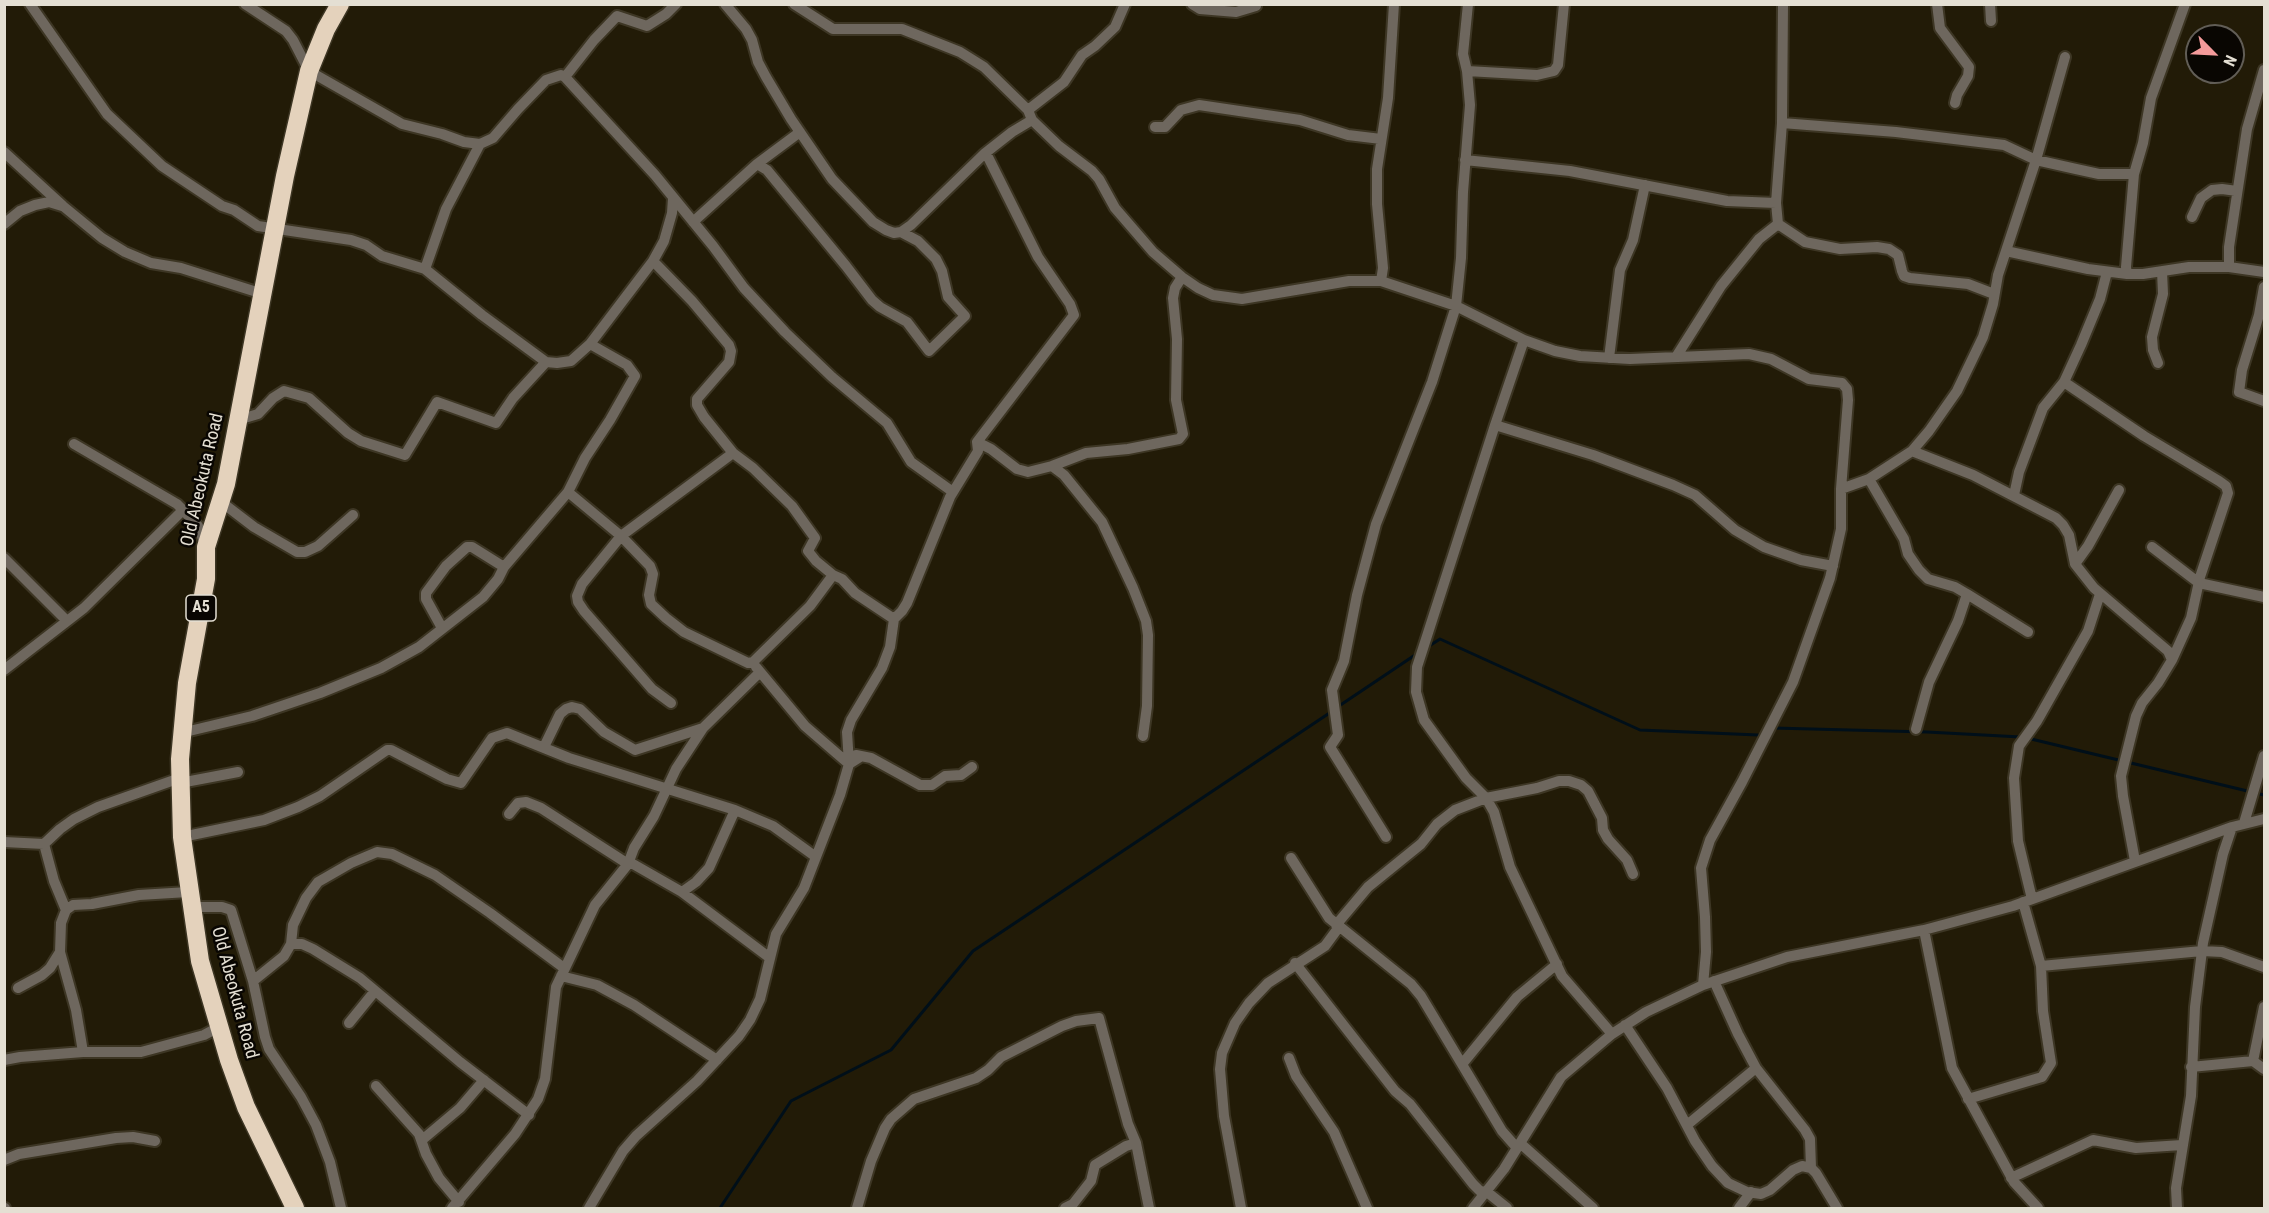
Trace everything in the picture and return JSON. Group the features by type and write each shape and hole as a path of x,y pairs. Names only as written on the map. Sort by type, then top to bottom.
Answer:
{"highway":[{"name":"Old Abeokuta Road","path":"295,1209 246,1107 200,961 182,837 181,733 187,683 206,579 206,547 220,501 238,420 275,228 309,71 340,4"}],"street":[{"path":"30,4 107,114 162,166 222,206 234,210 258,226 351,240 366,245 382,256 425,269 546,362 571,361 590,344 653,261 664,241 672,213 673,198"},
{"path":"245,4 286,31 309,71 402,124 433,131 464,142 480,144 493,138 546,80 561,75 565,77 572,82 673,198 714,246 744,288 785,332 887,423 911,462 953,492"},
{"path":"565,77 617,16 647,26 666,15 676,4"},
{"path":"725,4 749,35 758,62 800,132 832,179 873,222 894,233 901,232 911,225 1064,82 1082,55 1114,27 1125,4"},
{"path":"794,4 833,29 902,28 960,52 993,75 1059,146 1092,171 1099,179 1108,199 1153,252 1182,277 1213,295 1242,299 1349,281 1381,281 1456,306 1524,340 1563,353 1609,358 1749,354 1771,359 1809,379 1842,383 1847,389 1848,400 1841,489 1841,529 1833,566 1793,682 1707,849 1701,868 1709,983 1756,1068 1810,1139 1811,1168"},
{"path":"1192,4 1200,9 1236,12 1256,6"},
{"path":"1381,281 1383,268 1377,180 1388,98 1394,4"},
{"path":"1386,837 1330,747 1338,735 1332,690 1344,661 1357,595 1376,524 1432,382 1456,306 1470,105 1464,41 1468,4"},
{"path":"1467,71 1537,75 1554,71 1558,65 1564,4"},
{"path":"1778,224 1776,203 1782,123 1783,4"},
{"path":"1937,4 1941,28 1969,67 1968,76 1957,94 1955,103"},
{"path":"1990,4 1991,21"},
{"path":"2127,274 2134,174 2143,143 2151,98 2185,4"},
{"path":"1841,489 1869,480 1912,450 1929,431 1957,391 1983,337 2006,251 2036,160 2065,57"},
{"path":"2229,267 2237,191 2251,110 2265,70"},
{"path":"1155,127 1165,127 1181,110 1199,105 1300,120 1348,135 1381,139"},
{"path":"1782,123 1896,132 2004,145 2036,160 2099,174 2134,174"},
{"path":"693,222 757,164 800,132"},
{"path":"425,269 446,208 480,144"},
{"path":"4,152 63,206 102,238 125,252 151,263 181,268 263,294"},
{"path":"589,1209 623,1151 717,1060 750,1020 760,999 776,934 804,888 840,795 849,764 847,750 851,720 882,668 890,646 894,619 907,603 953,492 978,452 977,442 1074,315 1070,304 1038,256 986,153"},
{"path":"1465,160 1570,171 1727,201 1776,203"},
{"path":"757,164 767,170 872,300 907,322 929,351 965,316 948,297 942,271 936,260 918,241 901,232"},
{"path":"1609,358 1620,270 1633,240 1645,185"},
{"path":"2192,217 2201,198 2212,190 2237,191"},
{"path":"4,224 20,211 35,205 49,202 63,206"},
{"path":"1778,224 1805,242 1840,249 1877,247 1889,249 1898,255 1904,276 1910,278 1968,284 1994,294"},
{"path":"1676,357 1721,286 1759,239 1778,224"},
{"path":"2006,251 2127,274 2189,267 2229,267 2265,273"},
{"path":"653,261 692,301 729,345 732,357 697,399 697,405 704,417 733,453 753,468 792,507 815,538 808,551 816,561 833,575 842,579 855,593 894,619"},
{"path":"2158,363 2153,350 2152,337 2163,294 2162,271"},
{"path":"2014,495 2019,472 2043,408 2064,382 2100,299 2108,272"},
{"path":"977,442 1022,471 1028,472 1086,453 1128,449 1174,440 1183,434 1176,400 1177,339 1173,298 1175,288 1182,277"},
{"path":"2265,287 2242,370 2239,392 2265,400"},
{"path":"1524,340 1417,667 1416,692 1424,720 1466,778 1486,798 1500,826 1510,867 1569,985 1612,1034"},
{"path":"181,733 252,716 320,693 381,668 419,647 483,597 498,579 504,567 568,492 585,458 635,376 627,365 590,344"},
{"path":"238,420 258,414 273,398 284,391 309,398 348,433 361,441 405,455 437,402 496,423 513,398 546,362"},
{"path":"2064,382 2144,436 2226,486 2228,493 2227,502 2203,565 2191,618 2172,660 2142,703 2126,750 2121,776 2135,861"},
{"path":"1495,425 1612,462 1673,485 1695,495 1736,531 1764,547 1801,560 1833,566"},
{"path":"74,444 177,504 198,526 206,547"},
{"path":"1912,450 2014,495 2040,508 2063,525 2068,535 2075,564 2100,594 2168,651 2172,660"},
{"path":"672,703 652,689 578,602 577,596 582,584 621,536 733,453"},
{"path":"1052,466 1064,475 1102,522 1146,621 1148,706 1143,736"},
{"path":"1869,480 1904,539 1908,554 1928,579 1955,587 2028,632"},
{"path":"2075,564 2088,546 2119,490"},
{"path":"568,492 621,536 650,566 653,574 649,595 651,604 684,632 748,663 753,662 810,606 833,575"},
{"path":"220,501 254,527 297,552 305,552 318,546 353,515"},
{"path":"4,670 92,601 183,510"},
{"path":"442,628 426,599 426,593 446,566 467,547 472,547 504,567"},
{"path":"2152,547 2199,583 2265,597"},
{"path":"4,558 68,621"},
{"path":"1916,729 1929,682 1958,621 1967,594"},
{"path":"1968,1099 2042,1077 2051,1063 2043,1011 2041,966 2018,841 2014,778 2019,746 2037,721 2088,631 2100,594"},
{"path":"753,662 759,673 805,726 849,764"},
{"path":"376,1086 406,1118 422,1140 426,1154 456,1205 530,1115 538,1099 545,1079 553,1007 562,972 595,905 628,864 634,848 654,816 676,769 703,728 759,673"},
{"path":"544,747 560,714 572,707 580,709 604,732 635,750 703,728"},
{"path":"182,837 264,820 298,807 320,796 387,750 458,783 464,781 492,738 512,734 569,758 735,810 773,826 816,857"},
{"path":"847,750 860,757 871,758 911,781 925,786 945,776 961,775 972,767"},
{"path":"2244,823 2265,756"},
{"path":"849,764 860,757"},
{"path":"4,842 44,844 60,829 98,807 180,780 238,771"},
{"path":"1240,1209 1224,1116 1220,1069 1221,1053 1236,1023 1249,1003 1268,983 1295,963 1325,946 1337,926 1368,886 1421,844 1437,824 1455,810 1486,798 1537,788 1559,780 1569,781 1581,785 1588,792 1602,818 1603,830 1608,840 1627,860 1633,874"},
{"path":"508,814 518,803 533,804 628,864 633,864 682,892 770,958"},
{"path":"682,892 696,882 709,868 735,810"},
{"path":"1473,1209 1519,1145 1562,1077 1612,1034 1646,1012 1709,983 1787,957 1924,930 2028,900 2232,826 2265,819"},
{"path":"2177,1209 2176,1188 2191,1096 2191,1067 2202,951 2214,891 2232,826"},
{"path":"44,844 54,881 66,910"},
{"path":"253,981 284,956 291,944 293,925 306,898 318,882 351,862 377,852 392,854 435,875 522,936 562,972 597,985 634,1005 717,1060"},
{"path":"1292,858 1329,918 1411,984 1463,1063 1502,1131 1593,1209"},
{"path":"83,1052 76,1010 60,952 61,923 66,910 73,905 92,904 139,895 190,900 231,910 253,981 269,1049 301,1097 316,1125 330,1162 341,1209"},
{"path":"1924,930 1952,1068 2012,1178 2036,1208"},
{"path":"291,944 302,944 313,949 360,978 530,1115"},
{"path":"2041,966 2202,951 2222,952 2265,967"},
{"path":"18,988 42,975 50,968 60,952"},
{"path":"1295,963 1395,1092 1410,1104 1473,1184 1480,1191 1487,1192 1507,1209"},
{"path":"1463,1063 1517,997 1557,964"},
{"path":"349,1023 375,991"},
{"path":"2253,1061 2260,1021 2265,1007"},
{"path":"857,1209 871,1161 885,1128 891,1119 914,1098 976,1078 1001,1057 1076,1021 1098,1018 1128,1124 1136,1143 1149,1209"},
{"path":"1625,1025 1667,1088 1701,1149 1728,1183 1761,1194 1770,1190 1793,1170 1802,1166 1811,1168 1837,1209"},
{"path":"4,1060 83,1052 141,1052 204,1035 219,1027"},
{"path":"1289,1058 1296,1076 1334,1132 1362,1207"},
{"path":"2191,1067 2253,1061 2265,1069"},
{"path":"1687,1125 1756,1068"},
{"path":"422,1140 460,1108 484,1080"},
{"path":"4,1160 19,1154 116,1138 133,1137 154,1142"},
{"path":"2012,1178 2093,1140 2136,1148 2182,1145"},
{"path":"1065,1209 1073,1204 1091,1181 1095,1165 1126,1146 1136,1143"},
{"path":"1739,1209 1751,1192"}],"waterway":[{"path":"1426,648 1440,639 1640,730 1758,735"},
{"path":"1336,708 1418,653"},
{"path":"720,1208 791,1101 891,1050 973,951 1331,712"},
{"path":"1773,728 2021,737"},
{"path":"2027,738 2264,795"}]}
